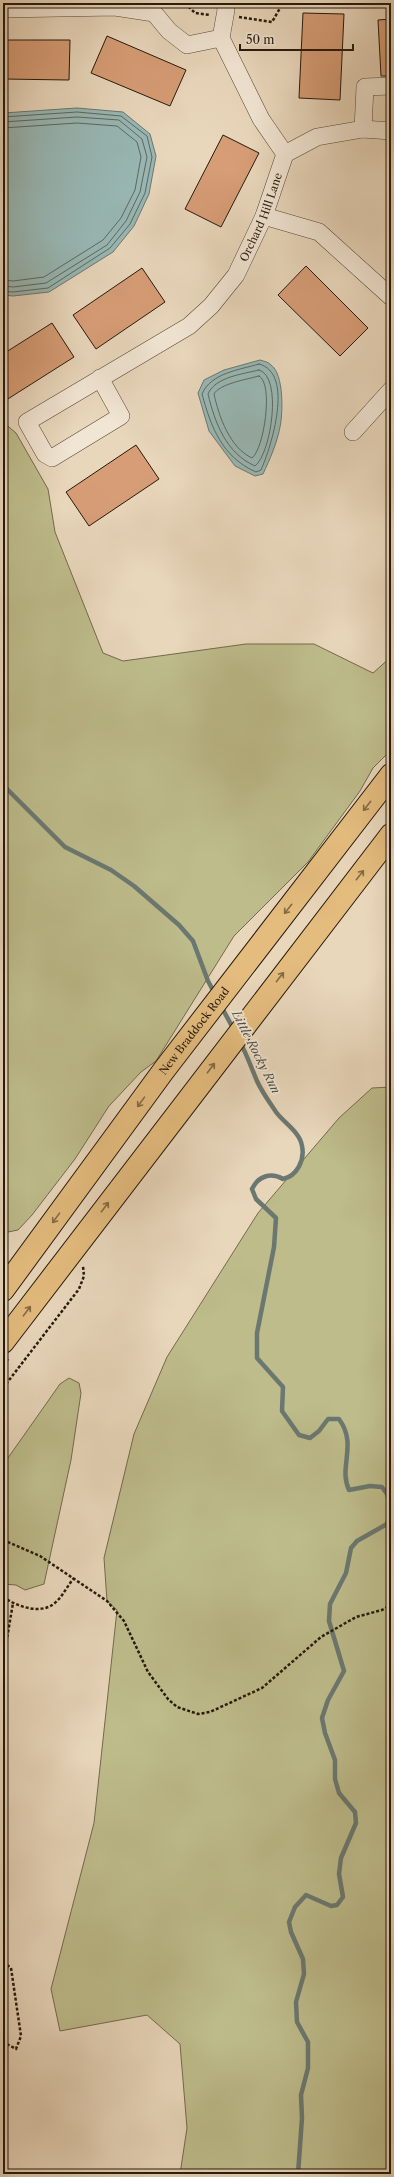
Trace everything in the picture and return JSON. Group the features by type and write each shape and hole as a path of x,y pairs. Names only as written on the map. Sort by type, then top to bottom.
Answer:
{"main road":[{"name":"New Braddock Road","path":"3,1290 164,1070 391,775"},
{"path":"3,1342 256,1008 391,835"}],"street":[{"path":"226,7 221,38 261,118 285,154 317,138 363,129 391,131"},
{"path":"3,10 11,8 115,8 154,13 169,32 187,45 221,38"},
{"path":"363,129 365,87 391,86"},
{"name":"Orchard Hill Lane","path":"100,378 121,416 52,458 45,454 26,422 100,378 189,326 212,306 236,275 264,216 285,154"},
{"path":"264,216 319,232 391,298"},
{"path":"353,432 391,390"}],"path":[{"path":"186,3 195,13 209,15 226,7 240,17 272,22 283,3"},
{"path":"3,1388 79,1289 85,1269 82,1264"},
{"path":"3,1540 40,1556 108,1601 117,1610 148,1672 168,1699 177,1707 198,1714 210,1712 262,1688 321,1637 356,1617 391,1606"},
{"path":"3,1597 12,1604 30,1609 45,1608 57,1602 74,1578"},
{"path":"3,1662 12,1604"},
{"path":"3,1962 11,1968 21,2036 16,2049 3,2042"}],"shaded area":[{"path":"3,422 16,433 48,489 55,532 103,653 123,661 246,644 314,644 373,673 391,657 391,750 373,768 360,791 308,862 234,936 156,1061 141,1072 109,1106 75,1159 32,1215 18,1230 3,1233"},
{"path":"391,1087 391,2174 180,2174 187,2128 180,2044 147,2015 60,2031 51,1989 94,1823 117,1610 107,1601 104,1558 134,1434 167,1357 258,1213 339,1118 372,1088"},
{"path":"69,1378 79,1383 81,1393 71,1460 44,1584 25,1590 16,1585 3,1584 3,1465 60,1384"}],"water":[{"path":"77,108 123,112 150,134 156,156 149,194 134,226 113,252 49,292 13,296 3,295 3,113"},
{"path":"260,360 270,364 278,377 282,394 282,413 279,433 271,457 263,474 255,476 235,466 209,431 198,393 204,380 224,370"}],"building":[{"path":"303,13 344,14 340,100 299,98"},
{"path":"391,19 391,76 381,76 378,20"},
{"path":"107,36 186,70 170,106 91,73"},
{"path":"3,40 70,40 69,80 3,79"},
{"path":"223,135 259,153 221,227 185,209"},
{"path":"306,266 368,328 340,356 278,295"},
{"path":"142,268 165,302 96,349 73,315"},
{"path":"52,323 74,357 3,402 3,354"},
{"path":"136,445 159,479 89,526 66,492"}],"waterway":[{"name":"Little Rocky Run","path":"3,785 65,847 111,870 134,886 179,925 193,941 208,981 215,994"},
{"name":"Little Rocky Run","path":"221,1006 234,1030"},
{"name":"Little Rocky Run","path":"240,1042 261,1089 279,1116 298,1136 301,1141 303,1151 299,1167 292,1175 283,1179 274,1176 265,1176 261,1178 252,1189 256,1199 276,1218 274,1247 257,1333 257,1358 283,1387 282,1411 299,1435 310,1438 319,1431 328,1419 339,1419 347,1438 348,1447 345,1473 349,1490 370,1486 382,1487 387,1494 391,1509"},
{"name":"Little Rocky Run","path":"298,2174 302,2118 301,2095 308,2068 308,2042 297,2022 296,2002 304,1974 303,1959 291,1932 289,1922 295,1907 306,1895 331,1906 337,1905 343,1897 339,1874 341,1858 356,1823 355,1812 339,1793 335,1779 335,1760 325,1733 322,1718 328,1700 344,1671 329,1621 330,1604 346,1573 351,1548 357,1541 387,1524 391,1510"}]}
